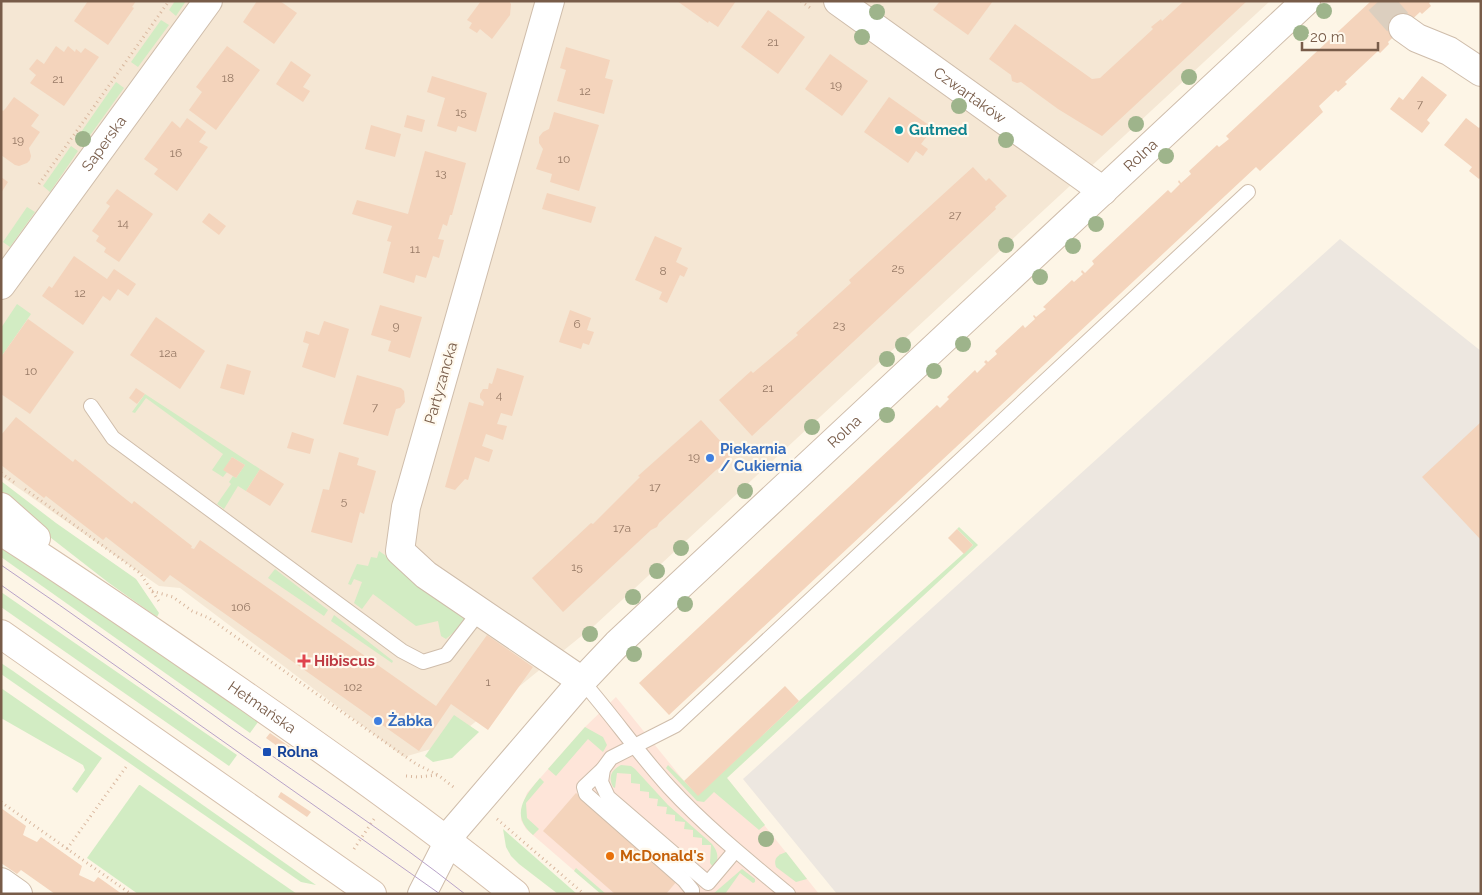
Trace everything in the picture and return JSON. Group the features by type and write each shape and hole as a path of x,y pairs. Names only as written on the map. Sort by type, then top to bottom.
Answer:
{"street":[{"name":"Saperska","path":"1,285 208,1"},
{"name":"Partyzancka","path":"550,1 406,507 400,551 426,575 582,681"},
{"name":"Czwartaków","path":"838,1 1102,191"},
{"name":"Rolna","path":"422,894 455,829 582,681 659,604 1306,1"},
{"path":"1403,28 1417,38 1449,51 1481,72"},
{"path":"1,507 109,601"},
{"name":"Hetmańska","path":"1,531 109,601 388,797 449,841 515,894"},
{"path":"1,634 346,882 372,894"},
{"path":"1,882 18,894"}],"lane":[{"path":"707,888 691,890 586,794 584,787 603,769 611,758 676,725 1248,192"},
{"path":"91,406 113,438 402,651 423,662 446,655 480,611"},
{"path":"582,681 669,786 770,888 788,894"},
{"path":"603,769 600,782 608,797 707,888"},
{"path":"707,888 735,851"}],"path":[{"path":"36,188 169,1"},
{"path":"1,473 17,484"},
{"path":"24,489 140,573 165,609"},
{"path":"152,592 173,597 192,611 210,618 416,764 438,775 502,823 584,894"},
{"path":"67,849 126,767"},
{"path":"346,882 388,797 403,776 438,775"},
{"path":"1,802 131,894"}],"shaded area":[{"path":"1,1 1270,1 595,625 448,744 404,757 180,588 159,586 1,476"},
{"path":"1340,239 1481,351 1481,894 837,894 743,779"},
{"path":"616,697 684,781 702,800 727,778 819,894 601,894 526,829 521,820 521,810 527,793 585,727"}],"green space":[{"path":"175,1 186,1 176,16 169,10"},
{"path":"161,20 169,25 138,67 131,62"},
{"path":"116,82 124,88 86,141 79,135"},
{"path":"71,146 78,151 50,192 43,186"},
{"path":"27,207 35,212 10,247 3,242"},
{"path":"17,304 31,314 1,357 1,328"},
{"path":"145,394 260,469 246,491 238,486 224,509 217,504 231,484 229,482 233,476 236,478 245,465 232,457 224,470 227,472 223,477 212,470 223,454 146,398 135,413 132,412"},
{"path":"1,481 56,523 136,579 159,613 157,617 109,583 1,499"},
{"path":"959,527 978,545 727,778 765,825 759,830 714,792 704,802 697,801 666,768 668,765 698,795 799,701 973,545 957,529"},
{"path":"1,548 148,644 258,722 250,733 1,557"},
{"path":"379,551 466,610 465,618 446,639 441,636 438,621 416,626 373,594 362,609 354,603 362,582 354,579 351,585 348,584 357,564 368,566 371,557 377,558"},
{"path":"275,569 328,610 324,616 268,578"},
{"path":"1,592 237,755 229,766 1,607"},
{"path":"334,615 393,661 392,663 331,621"},
{"path":"1,663 316,885 301,882 1,674"},
{"path":"1,688 102,758 77,793 72,789 85,770 83,765 1,718"},
{"path":"454,715 479,732 452,758 433,762 425,756"},
{"path":"585,727 603,737 607,745 603,752 588,739 556,776 548,769"},
{"path":"621,765 631,766 635,769 668,805 712,844 717,856 717,861 713,867 710,863 711,845 702,845 702,838 693,837 693,830 684,829 685,822 675,821 675,815 666,814 667,807 657,806 658,799 649,798 649,792 640,791 640,784 631,783 631,774 617,773 615,788 613,787 611,774"},
{"path":"540,778 544,782 526,803 527,818 539,829 533,835 526,828 521,813 525,799"},
{"path":"139,785 297,894 138,894 87,858"},
{"path":"503,829 577,894 558,894 519,864 506,847"},
{"path":"786,852 807,879 796,882 776,867 775,861 777,857"},
{"path":"576,868 606,894 601,894 574,871"},
{"path":"742,869 755,879 755,882 753,883 740,873 725,894 713,894"}],"building":[{"path":"88,1 136,1 132,7 134,8 108,45 74,21"},
{"path":"257,1 280,1 297,13 274,44 243,22"},
{"path":"481,1 509,1 511,4 510,15 492,39 480,29 477,33 469,28 472,23 467,20"},
{"path":"677,1 736,1 718,27 709,21 708,23"},
{"path":"940,1 993,1 968,35 933,10"},
{"path":"1184,1 1247,1 1102,136 1058,109 1021,82 1012,81 1011,75 989,59 1015,24 1092,79 1100,78 1153,29 1151,27 1161,19 1162,21"},
{"path":"1371,1 1431,1 1429,3 1431,6 1422,14 1420,12 1388,42 1389,44 1380,53 1378,51 1345,82 1347,84 1338,92 1336,90 1319,106 1323,112 1260,171 1256,167 669,715 639,683 937,405 940,408 949,399 947,397 975,370 977,373 986,364 984,362 986,360 988,362 997,354 995,351 1023,325 1025,328 1035,319 1034,315 1036,317 1046,309 1043,307 1072,280 1074,282 1083,274 1082,270 1085,273 1094,264 1092,261 1168,190 1171,193 1180,184 1179,180 1181,183 1191,174 1189,171 1217,145 1219,147 1229,139 1226,136"},
{"path":"768,10 805,37 778,74 741,47"},
{"path":"56,46 64,52 68,46 75,52 76,49 81,53 85,48 99,57 64,106 30,83 36,75 29,69 37,59 44,64"},
{"path":"227,46 260,70 216,130 189,110 202,92 196,87"},
{"path":"566,47 610,60 605,78 613,80 604,114 557,101 566,70 560,68"},
{"path":"830,54 868,81 842,116 805,89"},
{"path":"291,61 311,75 303,87 310,91 303,102 276,84"},
{"path":"432,76 487,93 476,132 458,126 456,132 437,126 445,98 427,92"},
{"path":"1422,76 1447,95 1427,120 1430,123 1422,133 1390,109 1399,97 1403,100"},
{"path":"14,97 39,115 31,126 40,132 29,148 30,160 19,166 1,155 1,109 3,111"},
{"name":"Gutmed","path":"889,97 933,128 921,144 928,149 923,156 916,151 908,163 864,132"},
{"path":"554,112 599,125 579,191 550,182 552,174 536,169 543,149 539,143 539,137 549,129"},
{"path":"407,115 425,120 422,132 404,127"},
{"path":"187,118 206,132 199,142 208,147 177,191 154,174 158,169 144,159 172,121 180,128"},
{"path":"1466,118 1479,128 1481,126 1481,177 1479,179 1469,171 1472,167 1444,145"},
{"path":"371,125 401,134 395,157 365,149"},
{"path":"425,151 466,163 452,215 450,215 447,226 443,224 438,239 444,240 439,258 433,256 426,278 416,275 414,283 383,273 391,242 387,241 392,226 352,214 357,200 408,214"},
{"path":"973,167 986,181 989,178 1007,196 995,207 996,209 752,436 719,400 751,371 753,373 798,335 796,333 851,283 849,280"},
{"path":"1,177 8,182 1,193"},
{"path":"117,189 153,214 119,262 104,252 106,248 96,241 99,236 92,231 110,206 106,203"},
{"path":"547,193 596,207 591,223 542,209"},
{"path":"209,213 226,226 219,235 202,222"},
{"path":"655,236 682,248 676,262 688,268 684,277 680,275 667,303 659,299 662,292 635,280"},
{"path":"74,256 107,279 114,269 136,284 128,296 118,289 110,301 103,296 83,325 42,296 49,286 52,288"},
{"path":"380,305 422,317 410,358 388,351 391,341 371,335"},
{"path":"570,310 591,318 587,330 594,332 589,345 583,343 581,349 559,342"},
{"path":"156,317 205,351 180,389 130,355"},
{"path":"28,319 74,352 30,414 1,394 1,357"},
{"path":"324,321 349,329 335,378 302,367 309,344 303,342 306,331 319,335"},
{"path":"227,364 251,371 244,395 220,388"},
{"path":"497,368 524,376 512,416 501,413 497,424 507,426 503,440 486,434 482,446 493,450 489,462 475,457 468,480 465,479 455,490 445,487 469,402 483,406 484,402 480,398 480,394 483,389 488,389 489,383 492,384"},
{"path":"357,375 401,388 404,391 405,402 400,408 396,409 388,436 343,424"},
{"path":"136,388 145,394 137,404 129,398"},
{"path":"16,417 73,462 75,459 132,504 134,501 192,546 191,548 194,549 200,540 436,706 487,635 533,667 488,730 451,704 419,751 170,575 164,582 106,537 103,540 46,496 44,498 1,465 1,435"},
{"path":"701,420 732,454 721,467 659,523 657,527 651,530 563,612 532,578 591,523 593,524 640,477 638,476"},
{"path":"1481,422 1481,540 1422,477"},
{"path":"292,432 314,439 310,454 287,448"},
{"path":"339,452 359,458 357,465 376,471 364,514 360,512 352,543 311,532 323,489 329,490"},
{"path":"232,457 245,465 236,478 223,470"},
{"path":"260,469 284,484 270,506 246,491"},
{"path":"957,529 973,545 964,554 948,538"},
{"path":"785,686 799,701 698,796 684,781"},
{"path":"270,733 299,753 295,759 266,738"},
{"path":"281,792 311,812 307,817 278,797"},
{"name":"McDonald's","path":"576,793 677,881 666,894 615,894 543,831"},
{"path":"1,808 26,826 23,835 37,842 41,837 82,866 79,875 94,882 98,877 122,894 55,894 21,870 17,874 1,863"}],"tunnel":[{"path":"1379,1 1403,28"}],"tram line":[{"path":"1,565 379,830 465,894"},
{"path":"1,585 440,894"}],"place":[{"name":"Gutmed","path":"899,130"},
{"name":"Piekarnia / Cukiernia","path":"710,458"},
{"name":"Hibiscus","path":"304,661"},
{"name":"Żabka","path":"378,721"},
{"name":"Rolna","path":"267,752"},
{"name":"McDonald's","path":"610,856"}]}
